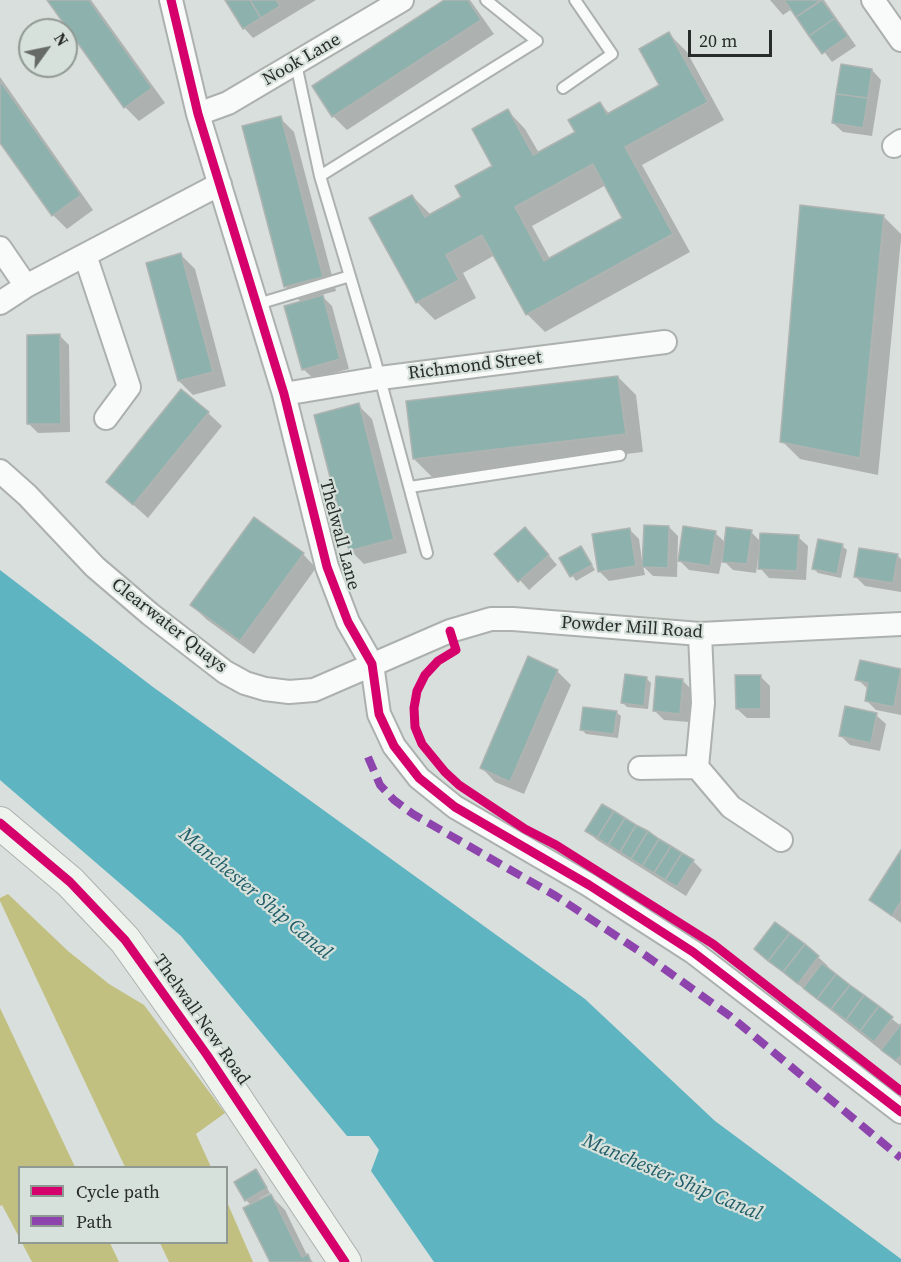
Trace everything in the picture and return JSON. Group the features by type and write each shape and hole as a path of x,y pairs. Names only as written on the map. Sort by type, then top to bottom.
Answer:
{"main road":[{"name":"Thelwall New Road","path":"0,823 70,882 125,940 207,1054 345,1262"}],"street":[{"name":"Thelwall Lane","path":"171,0 198,114 284,394 331,577 348,622 372,664 380,714 387,735 406,764 434,792 486,827 633,912 693,952 901,1112"},
{"name":"Nook Lane","path":"198,114 228,103 402,0"},
{"path":"873,0 901,40"},
{"path":"0,303 26,286 220,184"},
{"path":"0,248 26,286"},
{"path":"85,255 129,387 106,418"},
{"name":"Richmond Street","path":"284,394 380,378 666,342"},
{"name":"Clearwater Quays","path":"0,471 27,495 95,567 225,672 245,683 289,692 314,690 345,679 372,664"},
{"name":"Powder Mill Road","path":"372,664 460,627 492,619 699,634 901,624"},
{"path":"699,634 703,703 697,767 731,807 781,840"},
{"path":"640,768 697,767"}],"lane":[{"path":"320,176 537,41 486,0"},
{"path":"563,88 612,54 575,0"},
{"path":"296,64 320,176 380,378 427,553"},
{"path":"258,304 350,276"},
{"path":"410,487 620,455"}],"shaded area":[{"path":"8,894 68,951 109,984 144,1005 225,1113 196,1134 211,1166 125,1166 0,898"},
{"path":"0,1008 75,1166 18,1166 18,1235 2,1205 0,1206"},
{"path":"228,1204 253,1262 169,1262 160,1244 228,1244"},
{"path":"23,1244 110,1244 119,1262 32,1262"}],"water":[{"name":"Manchester Ship Canal","path":"0,570 153,687 585,999 715,1121 901,1259 901,1262 434,1262 371,1171 379,1150 369,1136 347,1136 181,936 0,780"}],"building":[{"path":"47,0 89,0 152,88 124,108 78,43 78,18 60,18"},
{"path":"225,0 250,0 261,18 243,29"},
{"path":"250,0 276,0 280,6 261,18"},
{"path":"444,0 468,0 481,20 332,117 312,86"},
{"path":"784,0 821,0 796,17"},
{"path":"822,0 835,18 809,36 796,17"},
{"path":"835,18 848,36 822,54 809,36"},
{"path":"669,32 708,102 625,147 673,234 526,315 482,235 446,255 459,280 416,303 369,218 412,195 425,217 461,197 455,186 492,166 472,129 508,109 533,155 575,132 568,120 600,102 607,114 659,85 639,49","holes":["593,164 622,218 544,261 515,207"]},
{"path":"841,64 872,69 868,98 836,94"},
{"path":"0,81 81,195 52,216 0,143"},
{"path":"836,94 868,98 863,128 832,123"},
{"path":"281,116 323,277 284,287 242,126"},
{"path":"800,205 884,215 860,458 780,442"},
{"path":"181,253 213,372 178,381 146,263"},
{"path":"323,295 340,359 302,370 284,306"},
{"path":"60,334 61,424 27,424 27,335"},
{"path":"618,376 626,434 413,459 406,401"},
{"path":"181,389 209,412 133,505 106,482"},
{"path":"359,403 394,539 349,551 314,415"},
{"path":"254,517 304,553 240,641 190,605"},
{"path":"644,525 669,526 668,568 642,567"},
{"path":"683,526 716,531 710,566 678,561"},
{"path":"525,527 549,555 518,582 494,554"},
{"path":"726,527 752,530 747,564 722,562"},
{"path":"630,528 636,566 598,572 592,534"},
{"path":"760,533 799,535 797,571 758,569"},
{"path":"818,539 843,544 837,574 812,569"},
{"path":"581,546 592,565 570,577 559,558"},
{"path":"859,548 898,554 893,583 854,577"},
{"path":"528,656 558,670 510,782 480,768"},
{"path":"860,660 901,669 894,707 865,701 868,683 855,680"},
{"path":"625,674 647,677 644,706 621,703"},
{"path":"735,675 761,675 761,709 736,709"},
{"path":"656,676 683,679 680,714 653,711"},
{"path":"845,706 877,713 871,743 839,736"},
{"path":"583,707 617,711 614,734 580,730"},
{"path":"602,804 614,811 597,838 585,831"},
{"path":"614,811 625,818 608,845 597,838"},
{"path":"625,818 636,825 620,852 608,845"},
{"path":"636,825 648,831 631,859 620,852"},
{"path":"648,831 659,839 642,866 631,859"},
{"path":"659,839 671,846 654,873 642,866"},
{"path":"671,846 682,853 665,880 654,873"},
{"path":"901,850 901,901 892,916 869,900"},
{"path":"682,853 694,860 677,887 665,880"},
{"path":"775,922 790,933 768,961 754,949"},
{"path":"790,933 805,944 783,972 768,961"},
{"path":"805,944 819,956 798,984 783,972"},
{"path":"822,963 836,974 817,999 803,988"},
{"path":"836,974 850,985 831,1009 817,999"},
{"path":"850,985 864,995 846,1020 831,1009"},
{"path":"864,995 879,1006 860,1031 846,1020"},
{"path":"879,1006 893,1017 874,1042 860,1031"},
{"path":"901,1024 901,1055 896,1061 881,1050"},
{"path":"256,1169 267,1188 245,1201 234,1182"},
{"path":"271,1194 302,1257 308,1254 311,1262 270,1262 243,1208"}],"marked path":[{"path":"368,757 380,785 394,800 413,814 556,896 645,955 730,1016 901,1158"}],"cycle path":[{"path":"171,0 198,114 284,394 327,567 348,622 372,664 379,714 394,746 419,778 455,807 589,885 693,952 901,1112"},
{"path":"450,631 456,650 438,661 425,675 417,691 414,708 415,727 422,744 445,772 459,785 525,829 556,845 713,944 901,1091"},
{"path":"0,823 70,882 125,940 207,1055 345,1262"}]}
